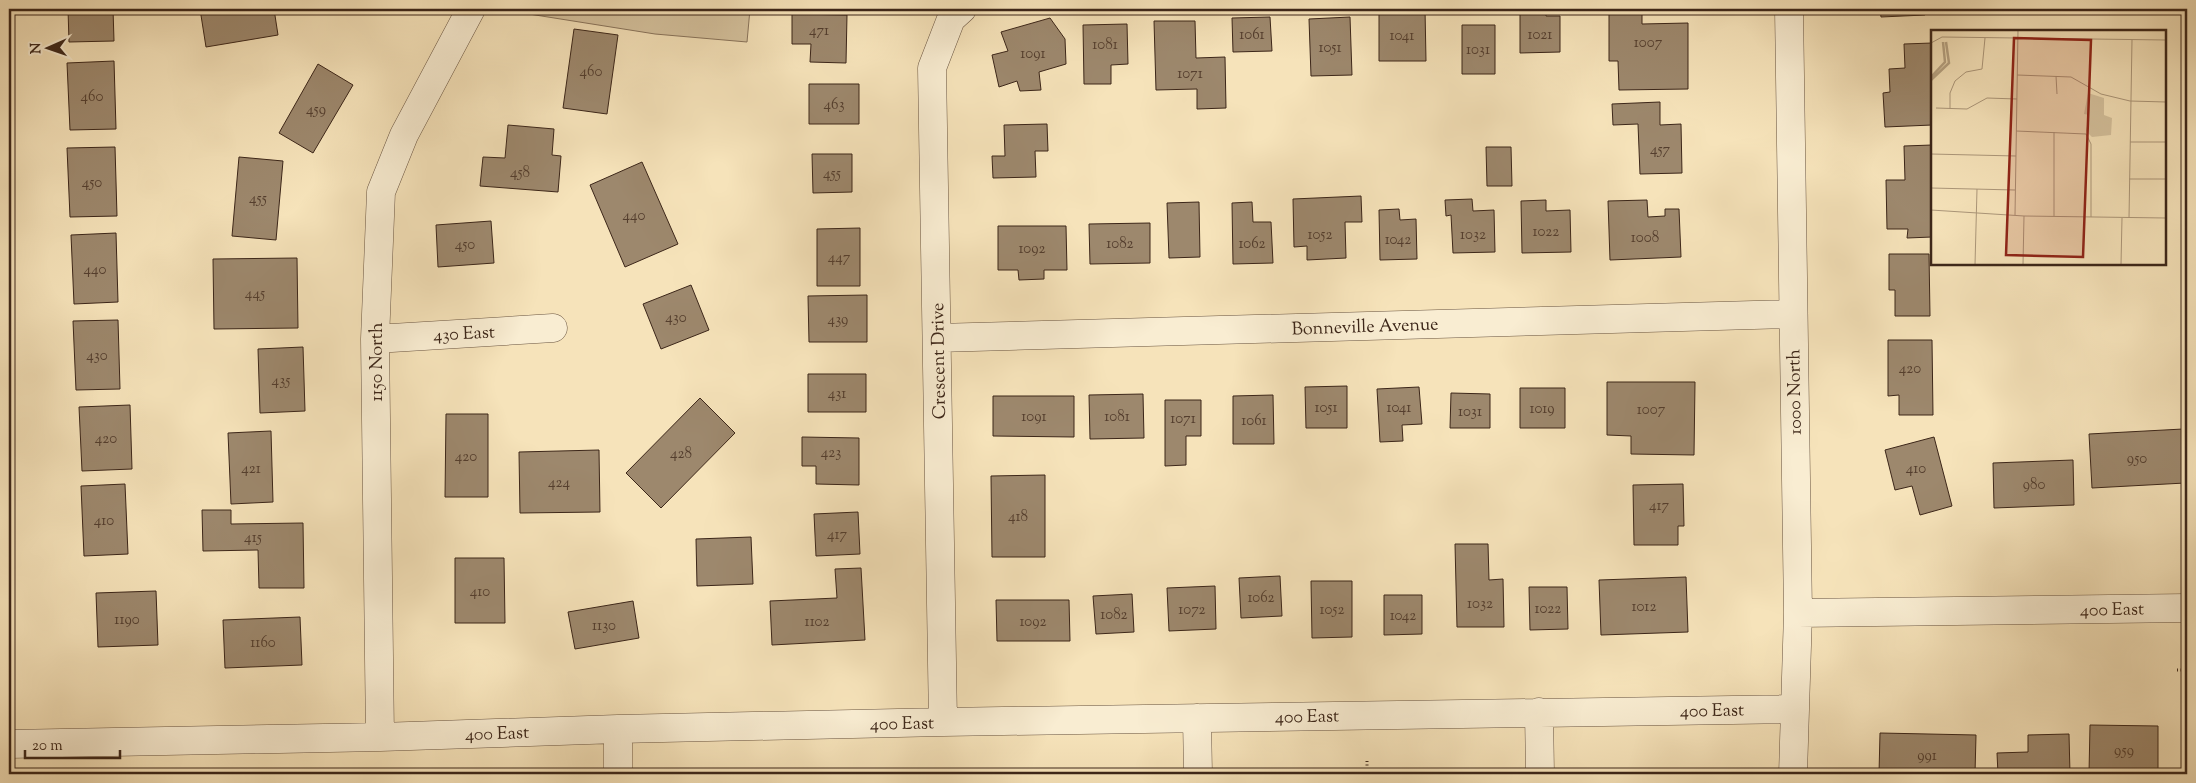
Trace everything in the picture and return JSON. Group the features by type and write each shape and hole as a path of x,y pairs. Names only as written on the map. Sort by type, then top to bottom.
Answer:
{"street":[{"name":"Crescent Drive","path":"943,722 932,68 951,19 962,9"},
{"name":"1000 North","path":"1789,9 1792,314 1798,613 1793,774"},
{"name":"1150 North","path":"380,737 375,339 381,192 404,135 464,12"},
{"name":"Bonneville Avenue","path":"937,338 1792,314"},
{"name":"430 East","path":"375,339 552,328"},
{"name":"400 East","path":"1798,613 2187,608"},
{"name":"400 East","path":"9,744 380,737 618,729 943,722 1795,709"},
{"path":"1540,712 1540,774"},
{"path":"1197,718 1198,774"},
{"path":"618,729 618,774"}],"path":[{"path":"2177,670 2187,670"},
{"path":"1367,761 1367,774"}],"shaded area":[{"path":"532,9 750,9 747,42 655,34 529,14"}],"building":[{"path":"68,9 113,9 114,41 69,42"},
{"path":"200,9 274,9 278,35 206,47"},
{"path":"1379,9 1425,9 1426,61 1379,61"},
{"path":"1520,9 1546,9 1546,16 1560,16 1560,52 1520,53"},
{"path":"1609,9 1642,9 1642,24 1688,23 1688,89 1619,90 1618,61 1609,61"},
{"path":"1880,9 1925,9 1925,15 1881,17"},
{"path":"792,14 847,15 846,63 810,62 811,44 792,44"},
{"path":"1270,17 1272,51 1233,52 1232,18"},
{"path":"1350,17 1352,75 1311,76 1309,19"},
{"path":"1050,18 1065,39 1066,64 1039,72 1041,90 1020,91 1017,81 999,87 992,55 1008,51 1001,32"},
{"path":"1154,21 1195,21 1196,58 1225,57 1226,108 1197,109 1197,89 1156,90"},
{"path":"1127,24 1128,64 1111,65 1111,84 1084,84 1083,25"},
{"path":"1462,25 1495,25 1495,74 1462,74"},
{"path":"574,29 618,35 607,114 563,108"},
{"path":"1931,43 1931,125 1885,127 1883,93 1890,92 1889,69 1905,68 1904,44"},
{"path":"114,61 116,129 70,130 67,63"},
{"path":"318,64 353,85 313,153 279,133"},
{"path":"809,84 859,84 859,124 809,124"},
{"path":"1660,102 1660,125 1681,124 1682,173 1640,174 1638,124 1613,125 1612,104"},
{"path":"1047,124 1048,151 1035,151 1036,177 993,178 992,156 1005,156 1004,125"},
{"path":"508,125 554,129 552,155 561,156 558,192 480,186 483,157 505,158"},
{"path":"1931,145 1931,237 1907,238 1908,229 1887,229 1886,180 1905,180 1904,146"},
{"path":"115,147 117,216 70,217 67,148"},
{"path":"1486,147 1511,147 1512,186 1487,186"},
{"path":"812,154 852,154 852,192 813,193"},
{"path":"239,157 283,161 276,240 232,236"},
{"path":"642,162 678,244 625,267 590,185"},
{"path":"1361,196 1362,222 1345,222 1346,258 1307,260 1307,246 1294,247 1293,199"},
{"path":"1472,199 1473,211 1494,210 1495,252 1453,253 1451,215 1446,216 1445,200"},
{"path":"1546,200 1546,211 1570,210 1571,252 1522,253 1521,201"},
{"path":"1647,200 1648,217 1665,216 1665,209 1679,209 1681,257 1610,260 1608,201"},
{"path":"1199,202 1200,257 1169,258 1167,203"},
{"path":"1252,202 1253,222 1271,222 1273,263 1233,264 1232,203"},
{"path":"1399,209 1400,220 1416,219 1417,259 1380,260 1379,210"},
{"path":"491,221 494,263 438,267 436,225"},
{"path":"1150,223 1150,263 1090,264 1089,224"},
{"path":"998,226 1066,226 1067,270 1044,270 1044,279 1019,280 1018,270 998,270"},
{"path":"860,228 860,286 817,286 817,229"},
{"path":"116,233 118,302 74,304 71,235"},
{"path":"1889,254 1929,254 1930,316 1895,316 1895,290 1889,290"},
{"path":"297,258 298,328 214,329 213,259"},
{"path":"691,285 709,330 661,349 643,304"},
{"path":"867,295 867,342 809,342 808,296"},
{"path":"118,320 120,389 76,390 73,321"},
{"path":"1888,340 1932,340 1933,415 1899,415 1899,395 1888,396"},
{"path":"303,347 305,411 260,413 258,349"},
{"path":"808,374 866,374 866,412 808,412"},
{"path":"1607,382 1695,382 1694,455 1631,454 1631,436 1607,435"},
{"path":"1347,386 1347,428 1306,428 1305,387"},
{"path":"1419,387 1422,424 1402,425 1403,441 1380,442 1377,389"},
{"path":"1520,388 1565,388 1565,428 1520,428"},
{"path":"1451,393 1490,394 1490,428 1450,428"},
{"path":"1143,394 1144,438 1090,439 1089,395"},
{"path":"1273,395 1274,444 1233,444 1233,396"},
{"path":"993,396 1074,396 1074,437 993,436"},
{"path":"700,398 735,433 661,508 626,473"},
{"path":"1165,400 1201,400 1201,436 1186,436 1186,465 1165,466"},
{"path":"130,405 132,469 82,471 79,407"},
{"path":"446,414 488,414 488,497 445,497"},
{"path":"2183,429 2185,483 2092,488 2089,434"},
{"path":"271,431 273,502 231,504 228,433"},
{"path":"802,437 859,438 859,485 816,484 816,466 802,466"},
{"path":"1934,437 1952,506 1920,515 1912,486 1895,490 1885,450"},
{"path":"599,450 600,512 520,513 519,452"},
{"path":"2073,460 2074,505 1994,508 1993,463"},
{"path":"1045,475 1045,557 992,557 991,476"},
{"path":"125,484 128,554 84,556 81,486"},
{"path":"1683,484 1684,526 1678,526 1678,545 1634,545 1633,485"},
{"path":"202,510 231,510 231,524 303,523 304,588 259,588 258,550 203,551"},
{"path":"858,512 860,554 816,556 814,514"},
{"path":"751,537 753,584 697,586 696,539"},
{"path":"1455,544 1488,544 1489,580 1503,579 1504,627 1457,627"},
{"path":"455,558 504,558 505,623 455,623"},
{"path":"861,568 865,640 772,645 770,601 837,598 835,569"},
{"path":"1280,576 1282,616 1241,618 1239,578"},
{"path":"1686,577 1688,632 1601,635 1599,580"},
{"path":"1311,581 1352,581 1352,637 1312,638"},
{"path":"1215,586 1216,629 1169,631 1167,588"},
{"path":"1529,587 1567,587 1568,629 1530,630"},
{"path":"156,591 158,645 98,647 96,593"},
{"path":"1132,594 1134,632 1096,634 1093,596"},
{"path":"1384,595 1422,595 1422,634 1384,635"},
{"path":"996,600 1069,600 1070,641 997,641"},
{"path":"633,601 639,638 575,649 568,612"},
{"path":"300,617 302,665 225,668 223,620"},
{"path":"2090,725 2158,726 2158,774 2089,774"},
{"path":"1880,733 1976,735 1975,774 1879,774"},
{"path":"2069,734 2070,774 1998,774 1997,753 2028,752 2028,735"}]}
